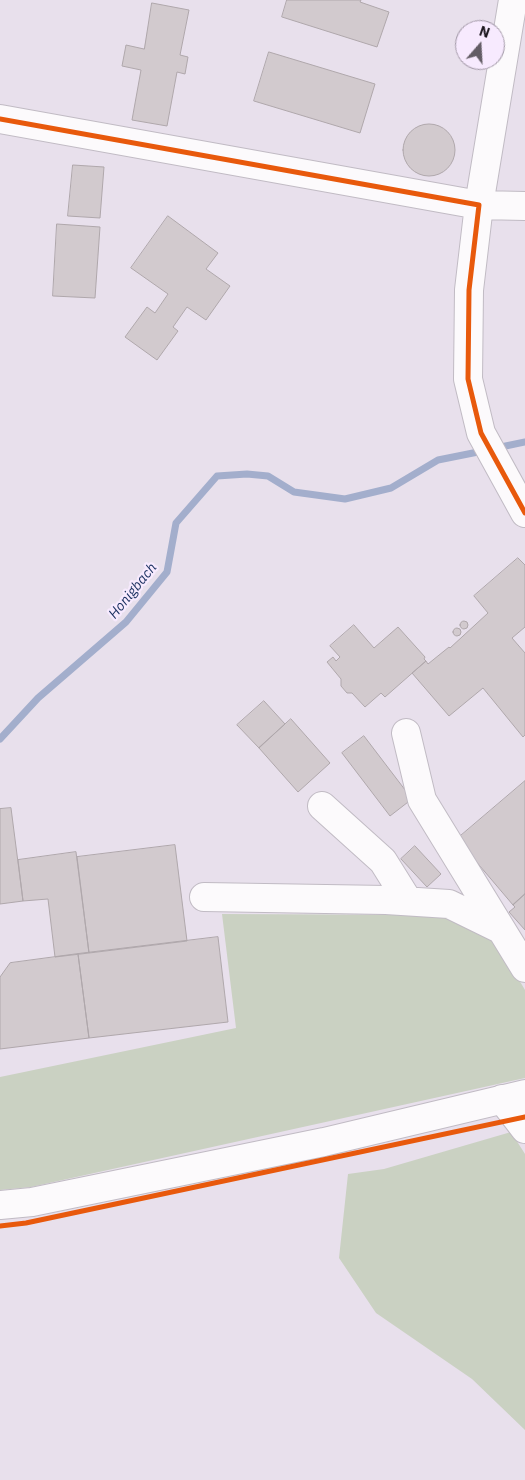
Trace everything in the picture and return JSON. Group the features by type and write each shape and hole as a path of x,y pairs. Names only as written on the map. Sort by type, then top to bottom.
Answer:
{"street":[{"path":"513,0 479,205 469,290 468,379 481,433 525,513"},
{"path":"0,119 479,205 525,206"},
{"path":"406,733 422,800 525,968"},
{"path":"322,806 383,861 408,901"},
{"path":"204,897 408,901 449,904 500,929"},
{"path":"0,1205 32,1202 324,1142 514,1097 525,1129"}],"green space":[{"path":"222,914 441,915 493,936 525,990 525,1078 31,1187 0,1190 0,1077 236,1028"},
{"path":"511,1132 525,1154 525,1430 472,1379 376,1313 339,1258 348,1174 384,1169"}],"building":[{"path":"287,0 361,0 360,2 389,12 377,47 282,17"},
{"path":"152,3 189,10 180,55 188,57 185,74 177,72 167,126 132,120 141,70 122,66 126,45 144,49"},
{"path":"269,52 375,84 360,133 254,101"},
{"path":"424,124 434,124 448,131 455,145 455,155 448,169 434,176 424,176 414,172 407,165 403,155 403,145 407,135 414,128"},
{"path":"73,165 104,167 100,218 68,216"},
{"path":"168,216 218,253 206,269 230,286 206,320 187,307 173,327 178,331 157,360 125,337 147,307 155,313 168,294 131,268"},
{"path":"57,224 100,227 95,298 53,296"},
{"path":"518,558 525,565 525,627 512,638 525,653 525,735 523,737 483,688 449,716 412,673 426,661 428,664 450,648 488,613 474,596"},
{"path":"464,621 468,625 464,629 460,625"},
{"path":"354,625 374,648 398,627 425,657 426,661 385,697 381,693 365,707 352,693 347,693 341,686 341,679 327,662 333,657 336,661 340,657 330,646"},
{"path":"457,628 461,632 457,636 453,632"},
{"path":"264,701 285,724 259,748 237,725"},
{"path":"291,719 330,763 298,792 259,748"},
{"path":"364,736 412,799 390,816 342,753"},
{"path":"525,781 525,894 513,905 457,839"},
{"path":"11,808 23,901 0,904 0,809"},
{"path":"175,845 187,941 89,953 77,857"},
{"path":"415,846 441,874 427,887 401,859"},
{"path":"76,852 89,953 55,957 48,899 23,901 18,860"},
{"path":"525,894 525,930 509,912 515,907 513,905"},
{"path":"218,937 228,1022 89,1038 78,954"},
{"path":"78,954 89,1038 0,1049 0,977 10,963"}],"waterway":[{"name":"Honigbach","path":"496,448 525,442"},
{"name":"Honigbach","path":"0,739 38,698 126,622 167,572 176,523 217,476 247,474 268,476 294,492 345,499 391,488 438,460 483,451"}],"cycle path":[{"path":"0,119 479,205 469,290 468,379 481,433 525,513"},
{"path":"0,1226 26,1223 525,1117"}]}
